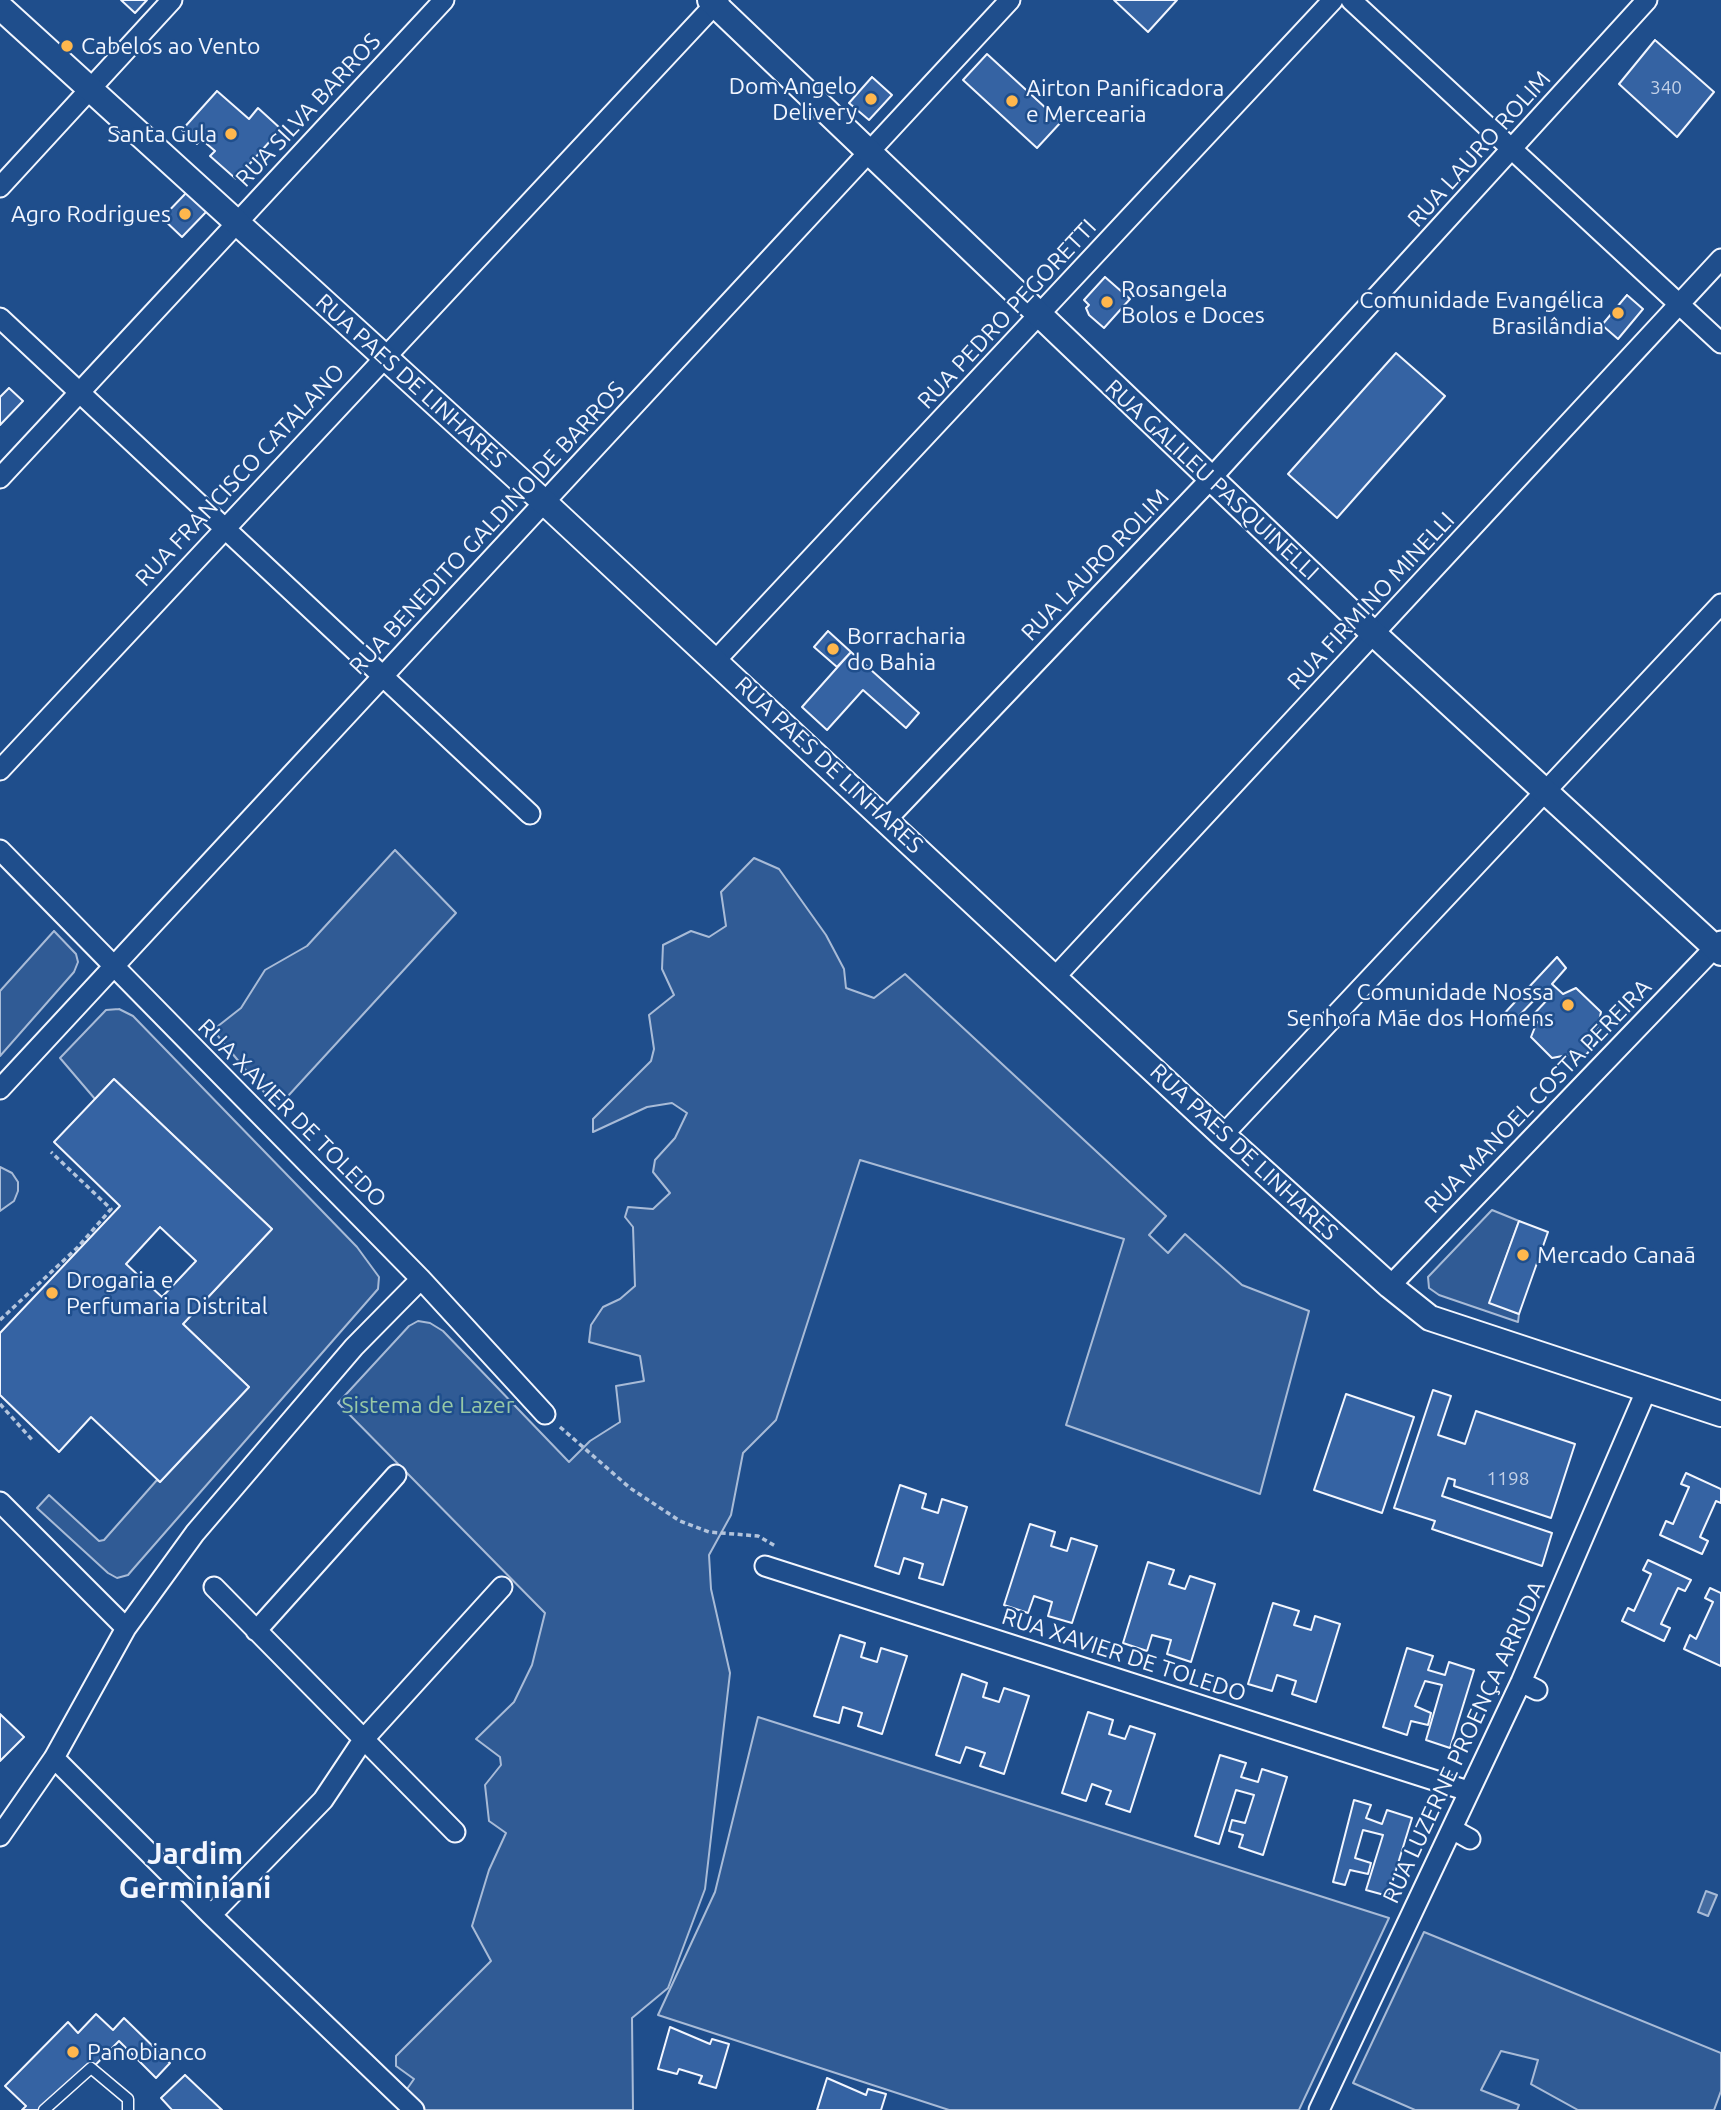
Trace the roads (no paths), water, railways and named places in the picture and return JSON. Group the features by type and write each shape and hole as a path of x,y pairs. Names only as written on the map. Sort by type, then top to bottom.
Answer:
{"street":[{"path":"0,187 172,0"},
{"name":"RUA SILVA BARROS","path":"0,478 444,0"},
{"name":"RUA BENEDITO GALDINO DE BARROS","path":"0,1089 1010,0"},
{"name":"RUA PEDRO PEGORETTI","path":"716,660 1333,0"},
{"path":"1351,0 1721,343"},
{"name":"RUA LAURO ROLIM","path":"887,819 1210,479 1513,150 1647,0"},
{"name":"RUA GALILEU PASQUINELLI","path":"714,2 1038,316 1374,634 1719,947"},
{"name":"RUA FRANCISCO CATALANO","path":"0,770 714,2"},
{"name":"RUA PAES DE LINHARES","path":"0,7 716,660 1223,1135 1390,1286 1430,1318 1721,1414"},
{"name":"RUA FIRMINO MINELLI","path":"1056,976 1721,259"},
{"path":"0,318 530,814"},
{"path":"1223,1135 1721,604"},
{"name":"RUA XAVIER DE TOLEDO","path":"0,850 421,1279 545,1414"},
{"name":"RUA MANOEL COSTA PEREIRA","path":"1390,1286 1719,947"},
{"path":"0,1836 54,1758 126,1628 195,1533 354,1347 421,1279"},
{"name":"RUA LUZERNE PROENÇA ARRUDA","path":"1320,2110 1461,1834 1468,1791 1529,1686 1646,1391"},
{"path":"256,1631 396,1475"},
{"path":"0,1502 126,1628"},
{"name":"RUA XAVIER DE TOLEDO","path":"765,1566 1468,1791"},
{"path":"214,1587 455,1832"},
{"path":"211,1915 323,1800 363,1740 502,1587"},
{"path":"54,1758 211,1915 414,2110"}],"lane":[{"path":"44,2110 91,2068 128,2099 128,2110"}],"place":[{"name":"Cabelos ao Vento","path":"67,46"},
{"name":"Dom Angelo Delivery","path":"871,99"},
{"name":"Airton Panificadora e Mercearia","path":"1012,101"},
{"name":"Santa Gula","path":"231,134"},
{"name":"Agro Rodrigues","path":"185,214"},
{"name":"Rosangela Bolos e Doces","path":"1107,302"},
{"name":"Comunidade Evangélica Brasilândia","path":"1618,313"},
{"name":"Borracharia do Bahia","path":"833,649"},
{"name":"Comunidade Nossa Senhora Mãe dos Homens","path":"1568,1005"},
{"name":"Mercado Canaã","path":"1523,1255"},
{"name":"Drogaria e Perfumaria Distrital","path":"52,1293"},
{"name":"Panobianco","path":"73,2052"}],"district":[{"name":"Jardim Germiniani","path":"195,1871"}],"park label":[{"name":"Sistema de Lazer","path":"428,1405"}]}
